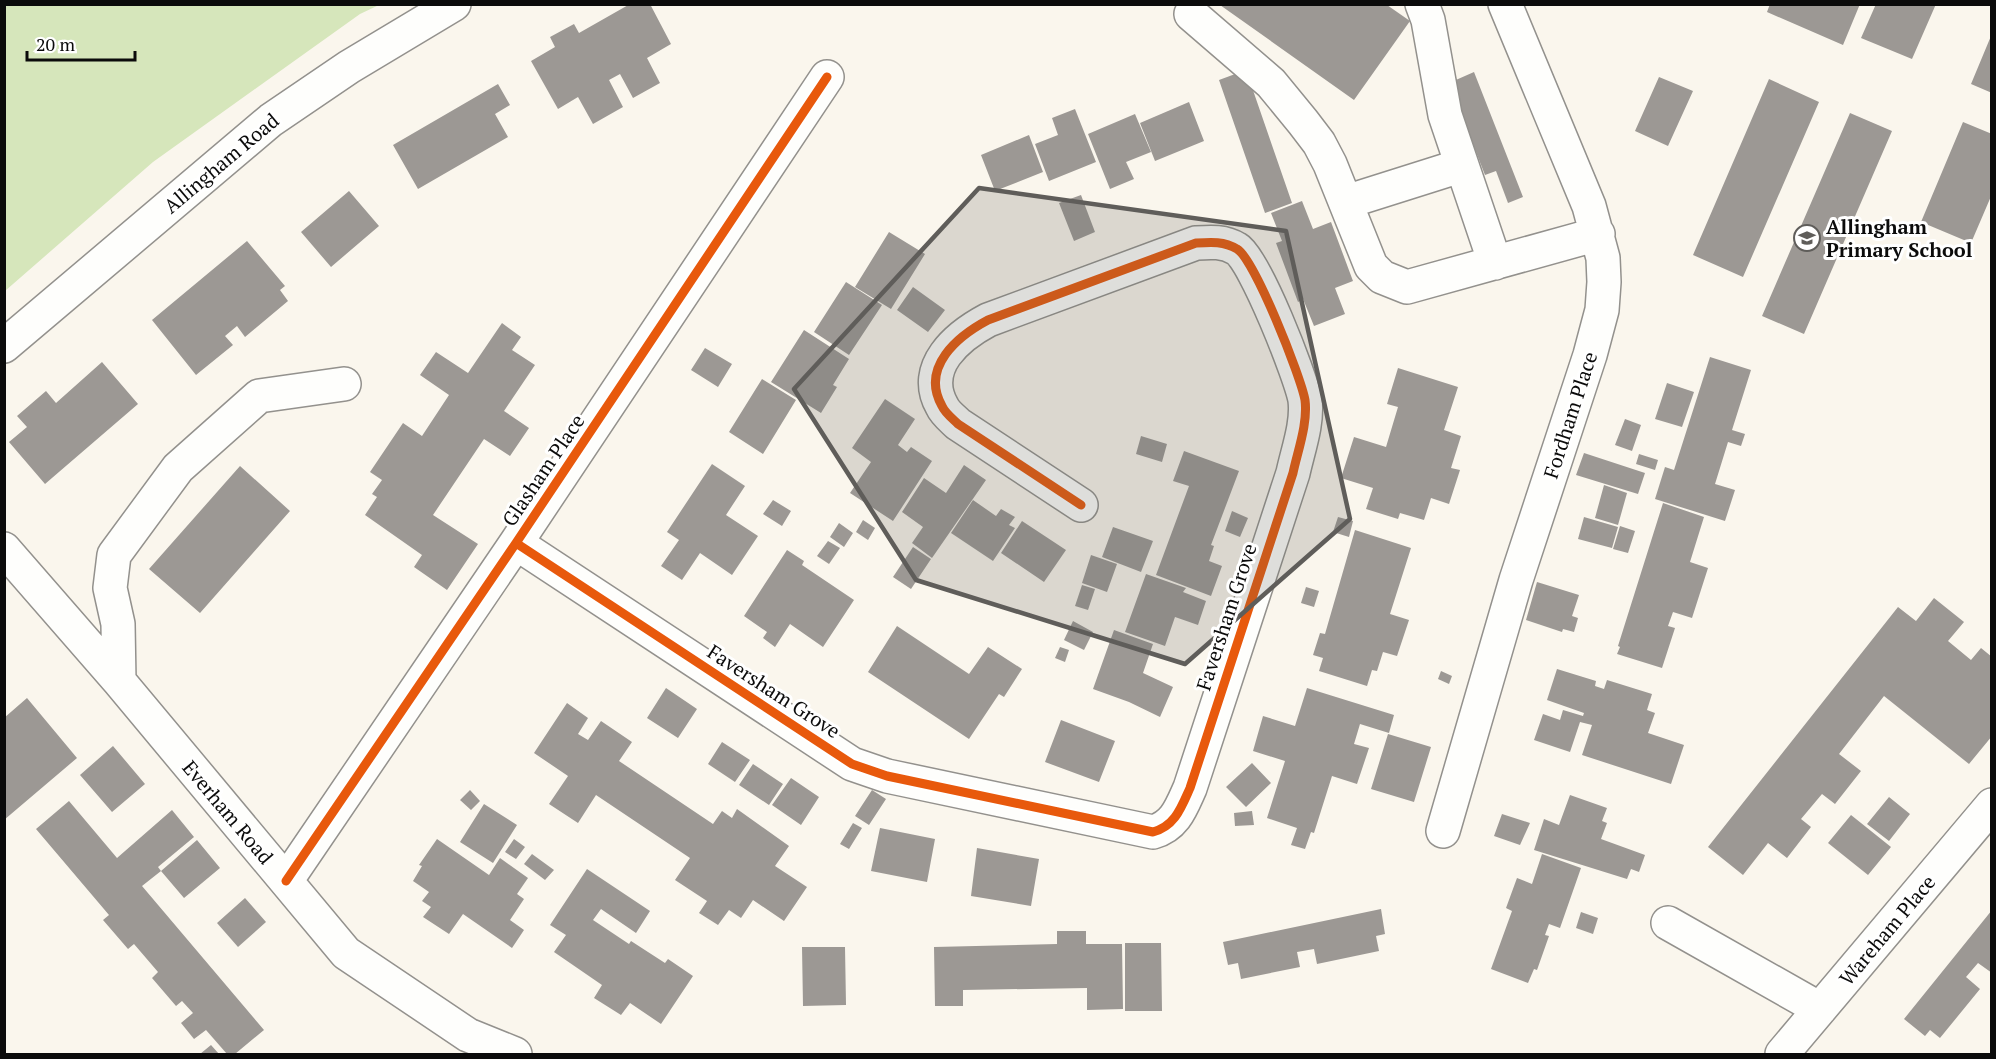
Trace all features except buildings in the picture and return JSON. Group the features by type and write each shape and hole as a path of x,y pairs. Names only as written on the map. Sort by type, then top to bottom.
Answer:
{"street":[{"name":"Allingham Road","path":"4,346 271,120 348,67 454,4"},
{"path":"1422,4 1428,20 1445,115 1460,166 1495,263"},
{"name":"Fordham Place","path":"1443,831 1516,580 1590,355 1602,310 1604,282 1598,234 1589,206 1505,4"},
{"path":"1191,14 1271,83 1319,143 1346,202 1371,266 1393,284 1407,287 1598,234"},
{"name":"Glasham Place","path":"286,881 516,543 827,77"},
{"path":"1346,202 1460,166"},
{"name":"Faversham Grove","path":"516,543 852,764 887,776 1153,832 1163,829 1175,820 1190,788 1293,472 1303,426 1305,401 1298,377 1255,275 1239,249 1217,241 1197,243 988,320 963,333 943,354 936,386 942,406 958,424 1081,505"},
{"path":"119,681 118,624 110,588 114,555 178,468 260,396 344,384"},
{"name":"Everham Road","path":"4,549 119,681 346,953 468,1035 515,1054"},
{"name":"Wareham Place","path":"1782,1054 1992,805"},
{"path":"1668,923 1820,1009"}],"highlighted area":[{"path":"979,188 1286,231 1350,519 1185,664 916,580 794,389"}],"green space":[{"path":"5,4 379,5 360,14 153,162 5,291"}],"cycle path":[{"path":"286,881 516,543 827,77"},
{"path":"516,543 852,764 887,776 1153,832 1172,821 1190,788 1293,473 1304,427 1306,409 1302,387 1276,319 1245,257 1232,246 1212,242 1196,243 988,320 965,335 945,354 936,378 936,392 947,413 958,424 1081,505"}],"place":[{"name":"Allingham Primary School","path":"1807,238"}]}
